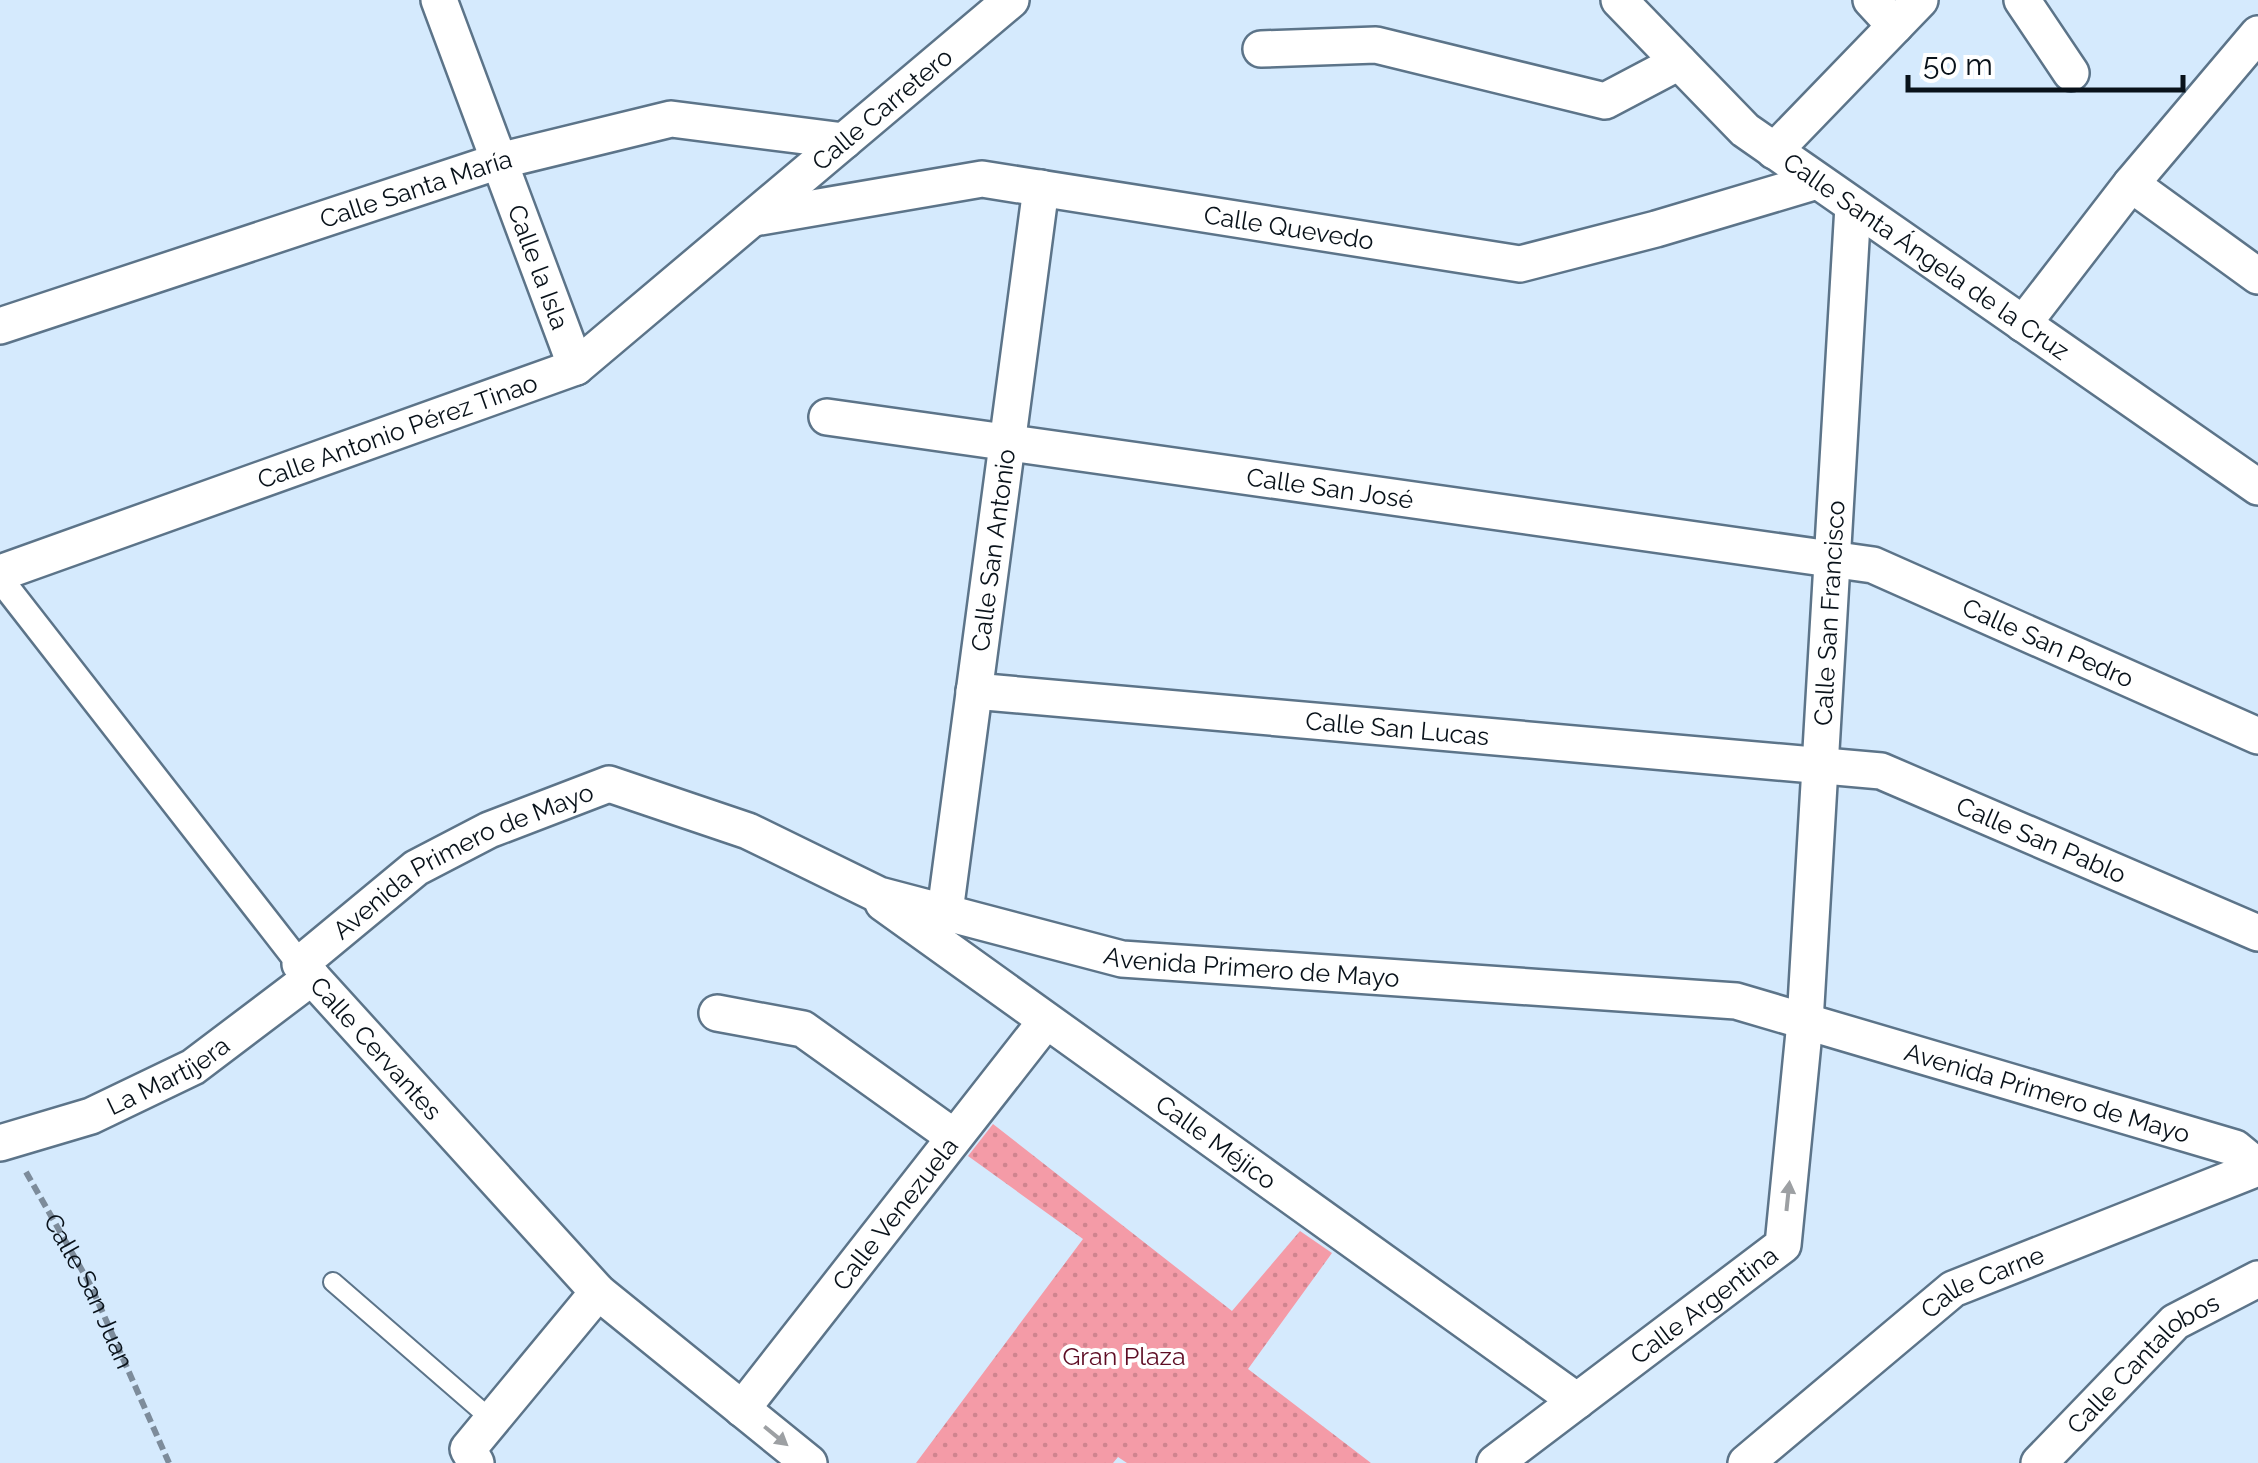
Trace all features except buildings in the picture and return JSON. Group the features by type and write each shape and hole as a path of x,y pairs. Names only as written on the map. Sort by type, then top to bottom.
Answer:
{"street":[{"name":"Calle la Isla","path":"438,0 576,368"},
{"name":"Calle Carretero","path":"752,218 1011,0"},
{"name":"Calle Santa Ángela de la Cruz","path":"1618,0 1744,130 2258,487"},
{"path":"1871,0 1895,26"},
{"path":"1774,151 1920,0"},
{"path":"2022,0 2071,74"},
{"path":"2023,324 2131,184 2258,34"},
{"path":"1262,49 1376,45 1605,101 1679,62"},
{"name":"Calle Santa María","path":"0,326 499,160 670,119 844,141"},
{"name":"Calle Quevedo","path":"752,218 982,179 1520,264 1656,230 1817,181"},
{"path":"2131,184 2258,276"},
{"name":"Calle San Antonio","path":"944,912 1041,188"},
{"name":"Calle San Francisco","path":"1805,1022 1853,206"},
{"name":"Calle Antonio Pérez Tinao","path":"0,576 576,368 752,218"},
{"name":"Calle San José","path":"827,417 1832,560"},
{"name":"Calle San Pedro","path":"1832,560 1873,566 2258,736"},
{"name":"Calle Cervantes","path":"0,576 306,970 598,1292 809,1463"},
{"name":"Calle San Lucas","path":"974,691 1821,766"},
{"name":"Calle San Pablo","path":"1821,766 1882,771 2258,933"},
{"name":"Avenida Primero de Mayo","path":"306,970 416,868 490,830 610,784 748,832 879,895 1122,959 1736,1002 2234,1148 2258,1168"},
{"name":"Calle Méjico","path":"853,882 1577,1401"},
{"name":"La Martijera","path":"3,1136 92,1116 193,1068 306,970"},
{"path":"717,1013 803,1029 954,1138"},
{"name":"Calle Venezuela","path":"742,1409 1046,1020"},
{"name":"Calle Argentina","path":"1495,1463 1783,1245 1805,1022"},
{"name":"Calle Carne","path":"1746,1463 1954,1289 2258,1168"},
{"name":"Calle Cantalobos","path":"2039,1463 2176,1322 2258,1279"},
{"path":"476,1463 468,1448 598,1292"}],"lane":[{"path":"332,1282 492,1420"}],"path":[{"name":"Calle San Juan","path":"3,1136 90,1286 170,1463"}],"green space":[{"name":"Gran Plaza","path":"993,1124 1232,1311 1300,1231 1332,1253 1248,1369 1371,1463 1127,1463 1118,1457 1113,1463 916,1463 1083,1239 968,1156"}]}
